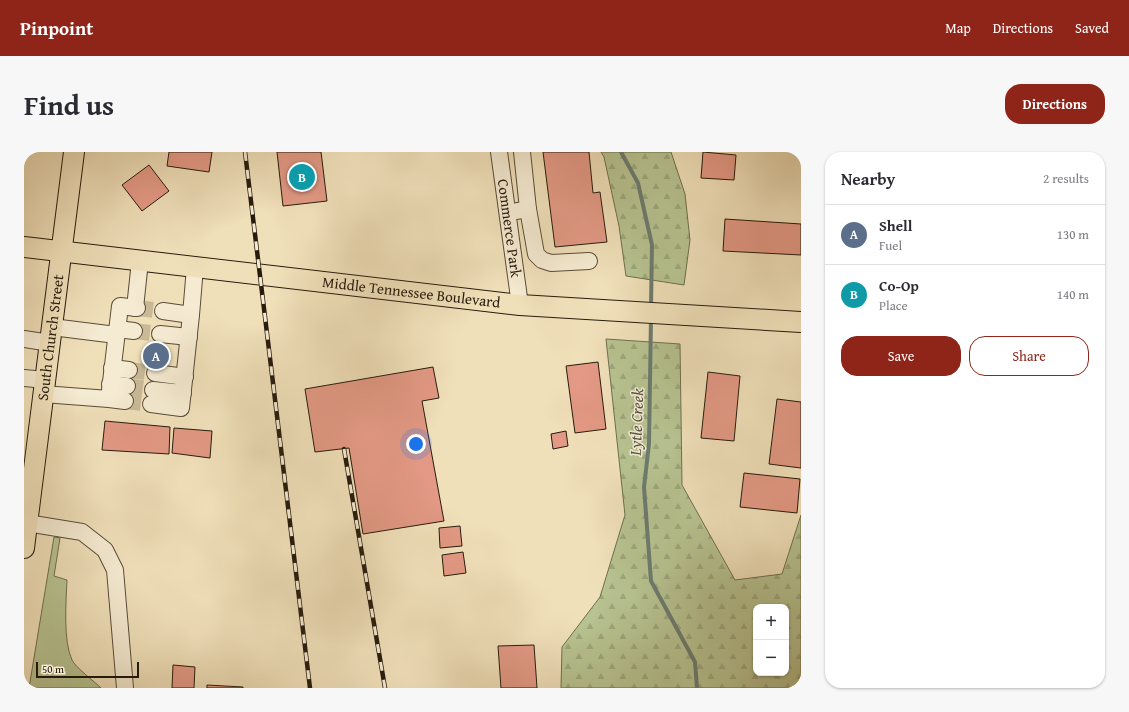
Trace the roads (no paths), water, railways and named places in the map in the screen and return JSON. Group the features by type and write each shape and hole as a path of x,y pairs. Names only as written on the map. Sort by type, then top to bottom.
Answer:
{"main road":[{"name":"South Church Street","path":"26,526 31,440 44,387 74,152"},
{"name":"Middle Tennessee Boulevard","path":"24,247 520,304 801,322"}],"street":[{"name":"Commerce Park","path":"499,152 520,304"},
{"path":"522,152 528,209 536,254 542,260 551,263 589,261"},
{"path":"507,213 528,209"},
{"path":"109,392 120,306 136,308 140,261"},
{"path":"152,397 181,408 196,267"},
{"path":"163,311 191,315"},
{"path":"24,340 51,335 134,331"},
{"path":"160,334 188,337"},
{"path":"112,368 129,370"},
{"path":"155,373 185,377"},
{"path":"24,378 44,387 126,394"},
{"path":"26,526 82,532 105,550 116,570 125,688"}],"waterway":[{"name":"Lytle Creek","path":"621,152 638,183 652,245 651,307"},
{"name":"Lytle Creek","path":"651,318 649,444 644,487 651,581 695,662 697,688"}],"tunnel":[{"path":"137,308 163,311"},
{"path":"134,331 160,334"},
{"path":"129,370 155,373"},
{"path":"127,386 153,390"},
{"path":"125,401 151,404"}],"railway":[{"path":"245,152 310,688"},
{"path":"344,449 385,688"}],"place":[{"name":"Co-Op","path":"302,177"},
{"name":"Shell","path":"156,356"}]}
